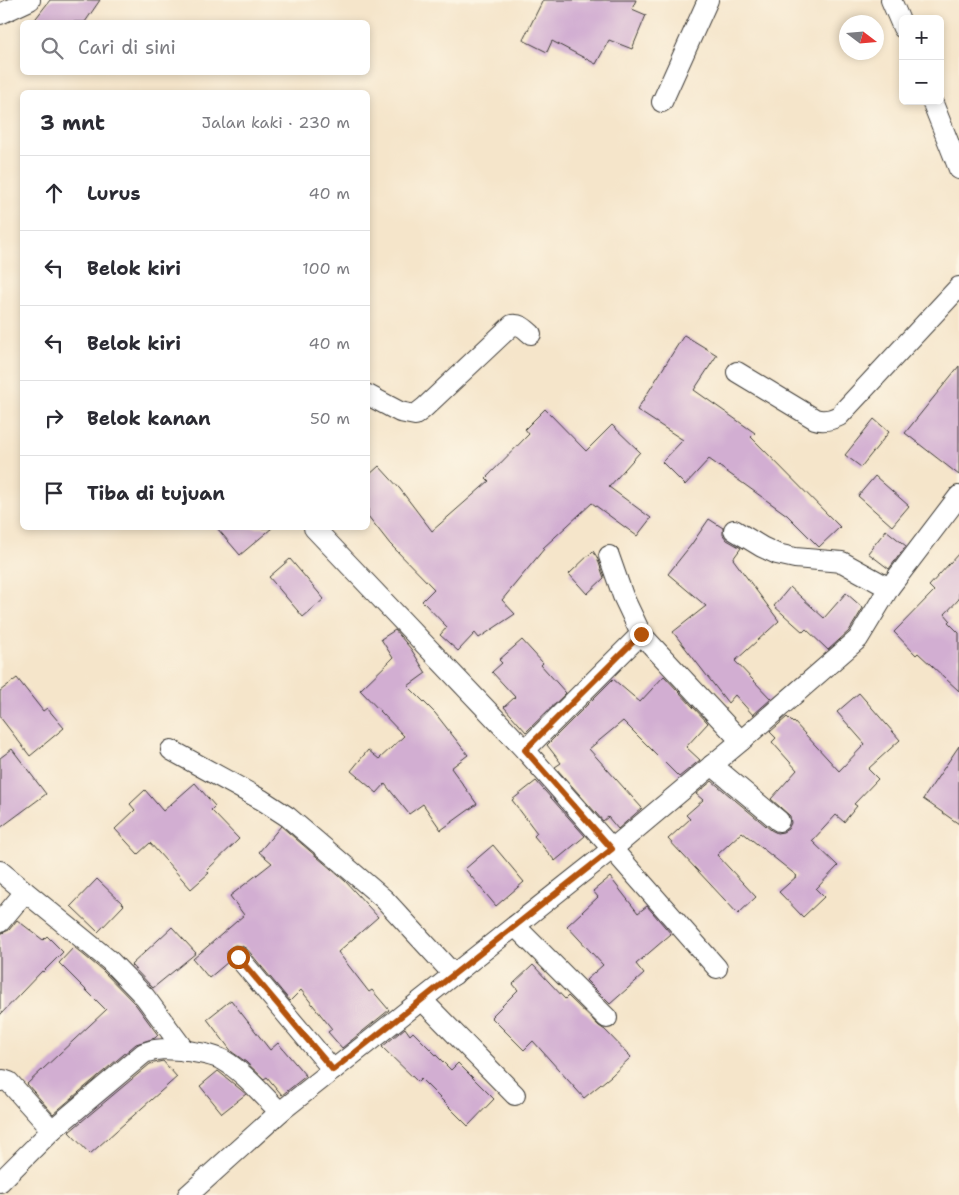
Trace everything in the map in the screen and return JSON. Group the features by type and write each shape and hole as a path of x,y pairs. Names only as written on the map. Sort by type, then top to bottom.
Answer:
{"street":[{"path":"0,14 30,0"},
{"path":"662,102 708,0"},
{"path":"892,0 899,18"},
{"path":"934,105 959,169"},
{"path":"737,372 815,419 822,421 834,419 839,416 959,287"},
{"path":"370,395 400,412 415,415 512,325 523,327 531,334"},
{"path":"188,1195 280,1112 612,849 741,741 858,639 889,588 959,496"},
{"path":"316,530 525,750 717,968"},
{"path":"734,530 777,554 795,558 842,562 889,588"},
{"path":"609,556 623,596 641,634 741,741"},
{"path":"525,750 641,634"},
{"path":"171,750 262,800 288,817 384,899 454,975"},
{"path":"712,765 779,821"},
{"path":"0,871 110,961 145,997 185,1051"},
{"path":"0,922 25,892"},
{"path":"515,926 607,1018"},
{"path":"238,957 333,1070"},
{"path":"422,1000 515,1095"},
{"path":"0,1182 52,1130 144,1053 154,1049 204,1054 222,1060 237,1071 280,1112"},
{"path":"0,1081 6,1080 9,1082 52,1130"}],"building":[{"path":"50,0 100,0 86,20 35,20"},
{"path":"543,0 636,0 632,9 646,15 632,49 609,40 596,64 552,41 547,52 523,40"},
{"path":"684,335 717,355 694,390 755,433 751,437 840,527 819,547 787,515 709,459 685,485 662,462 683,440 637,410"},
{"path":"959,366 959,475 905,433"},
{"path":"545,409 586,451 612,425 640,452 609,487 651,518 637,536 592,503 543,548 502,600 515,614 479,638 475,633 458,651 440,635 447,627 422,601 434,589 390,544 370,519 370,474 379,466 400,489 432,531 489,481 486,478 529,434 525,429"},
{"path":"874,419 889,432 861,467 845,455"},
{"path":"875,476 909,506 892,526 858,496"},
{"path":"709,519 723,528 723,535 727,540 741,548 733,559 779,621 735,661 771,699 753,715 735,695 728,703 673,632 706,606 668,574"},
{"path":"219,530 270,530 240,555"},
{"path":"886,530 906,546 889,569 868,553"},
{"path":"593,551 604,578 587,594 569,574"},
{"path":"959,553 959,599 945,614 950,620 948,622 959,633 959,691 918,653 916,655 894,632 934,591 929,586"},
{"path":"290,559 324,599 303,617 269,577"},
{"path":"790,587 824,618 846,593 863,608 849,631 828,650 806,629 803,632 774,606"},
{"path":"395,630 411,649 426,673 408,686 435,713 468,755 451,768 477,804 441,830 423,804 409,814 385,784 377,793 351,771 368,750 379,759 404,736 360,690 393,658 381,639"},
{"path":"522,640 566,693 526,732 504,707 515,697 492,672 502,663 499,660"},
{"path":"664,676 708,723 686,747 700,760 679,777 623,721 589,749 642,808 618,829 608,817 603,821 555,767 561,763 547,745 613,679 640,702"},
{"path":"17,678 43,711 47,708 64,728 30,756 0,717 0,691"},
{"path":"859,693 900,740 868,769 878,779 854,804 857,806 844,822 836,815 812,841 838,866 816,889 824,897 803,917 779,892 797,876 742,832 717,855 756,897 738,914 668,839 690,819 686,815 703,800 696,794 712,781 771,830 777,833 788,829 791,823 790,816 771,799 797,770 772,742 776,738 770,732 787,717 794,722 839,771 865,744 837,712"},
{"path":"959,746 959,824 923,799"},
{"path":"12,749 46,794 0,828 0,758"},
{"path":"536,781 585,836 555,861 534,836 537,833 512,800"},
{"path":"195,783 215,806 211,810 239,839 206,871 209,873 191,889 150,843 138,854 115,829 135,810 130,804 145,790 163,811"},
{"path":"281,826 345,881 378,917 338,952 369,992 372,990 389,1010 342,1048 328,1032 332,1029 301,990 290,1001 247,949 242,946 235,945 230,948 227,953 228,962 209,978 193,959 244,915 230,896 272,863 259,852"},
{"path":"493,845 524,882 496,906 465,869"},
{"path":"610,877 638,913 647,906 671,934 636,964 644,974 610,1004 586,980 603,965 567,926 598,897 593,891"},
{"path":"97,879 124,905 98,932 71,906"},
{"path":"17,920 43,940 47,936 63,952 0,1015 0,934 9,930"},
{"path":"172,927 196,953 153,988 131,965"},
{"path":"74,947 102,970 136,1005 158,1035 155,1038 136,1044 53,1114 27,1084 106,1010 59,963"},
{"path":"533,965 565,999 568,996 631,1057 584,1098 533,1041 524,1050 491,1017 518,990 513,984"},
{"path":"231,1000 270,1050 278,1043 306,1076 282,1095 267,1077 264,1079 232,1052 207,1019"},
{"path":"405,1028 410,1035 413,1032 451,1070 458,1063 494,1099 468,1126 421,1079 418,1082 382,1047"},
{"path":"163,1061 177,1077 90,1154 69,1132 150,1064"},
{"path":"218,1071 246,1094 222,1113 200,1086"}],"route":[{"path":"238,957 333,1070 612,849 525,750 641,634"}]}
